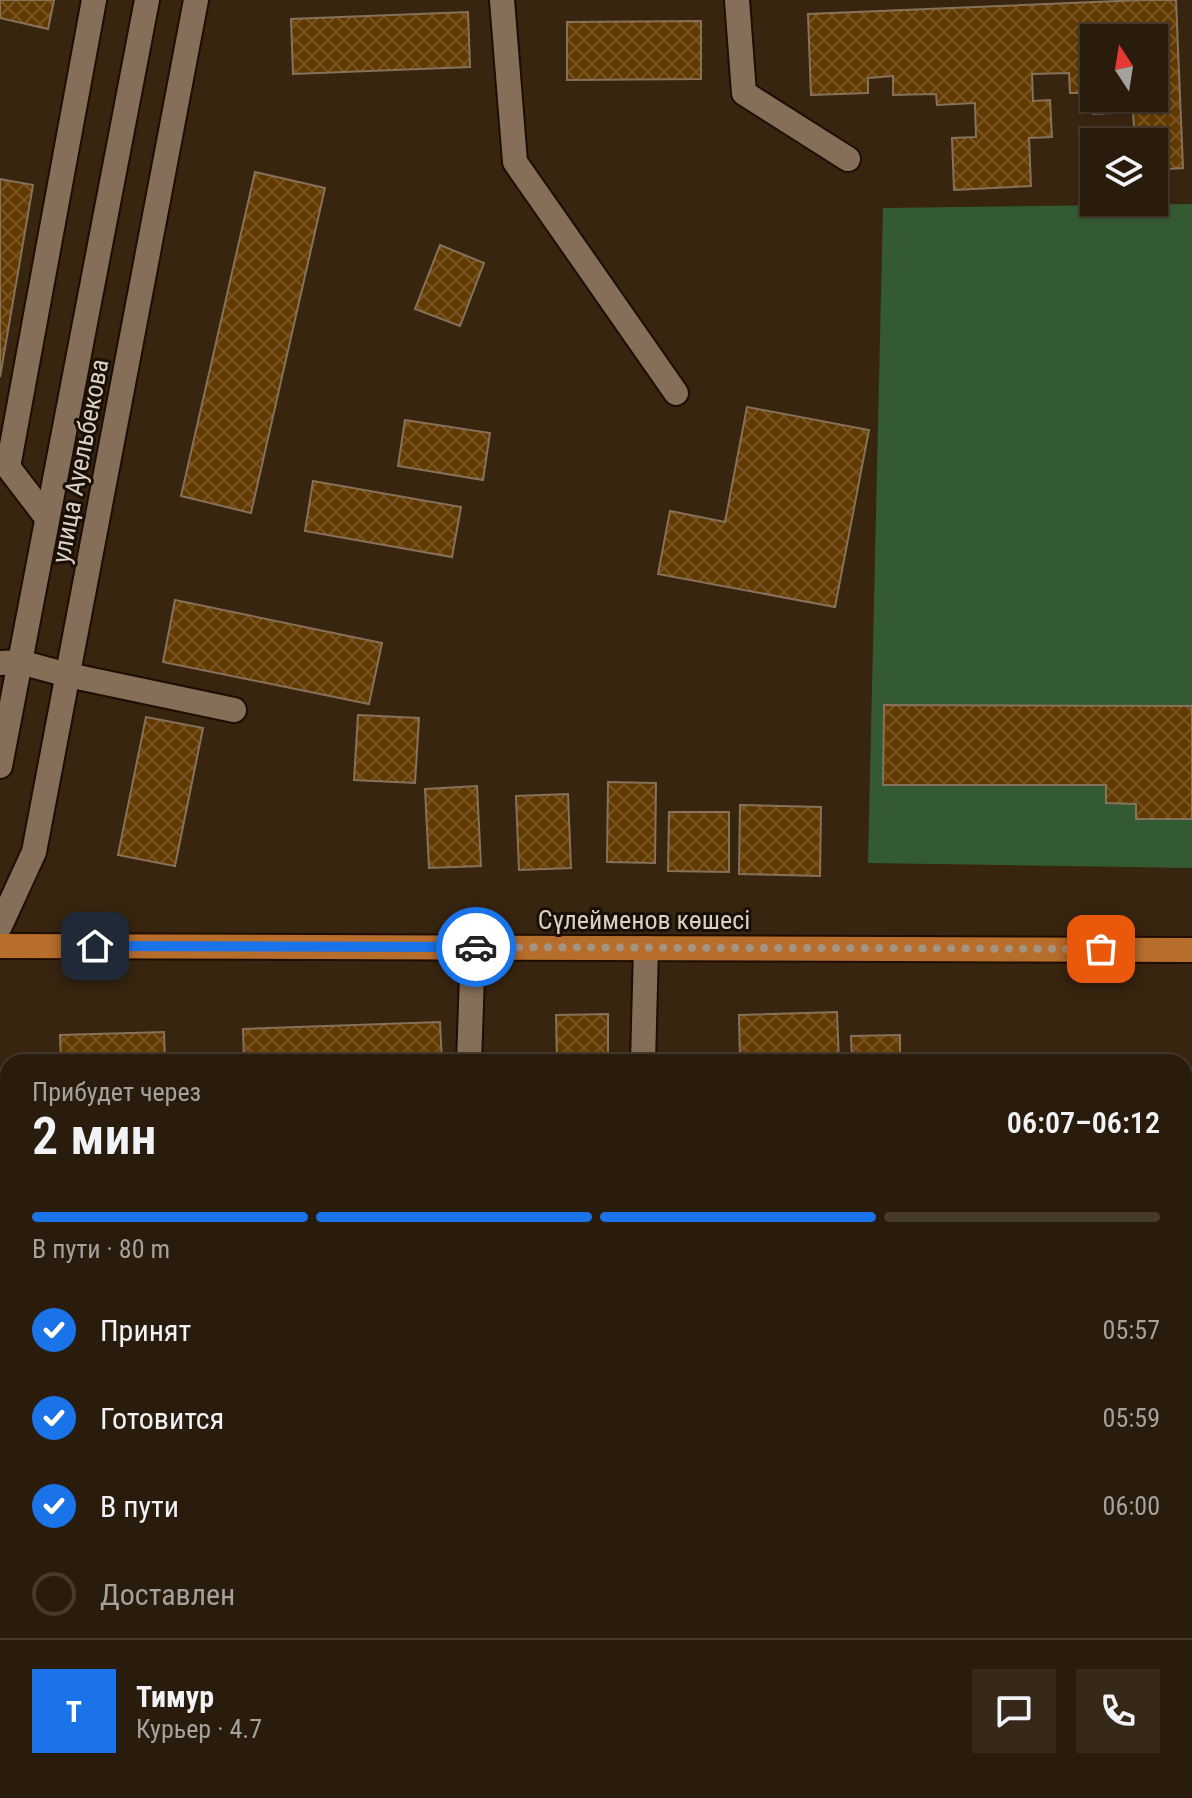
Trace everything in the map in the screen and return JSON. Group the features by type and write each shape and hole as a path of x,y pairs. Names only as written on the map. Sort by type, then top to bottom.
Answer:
{"main road":[{"name":"Сүлейменов көшесі","path":"0,946 1192,950"}],"street":[{"path":"47,518 8,467 94,0"},
{"name":"улица Ауельбекова","path":"0,766 10,662 47,518 147,0"},
{"name":"улица Ауельбекова","path":"0,926 34,852 196,0"},
{"path":"502,0 515,162 676,393"},
{"path":"737,0 744,93 848,159"},
{"path":"10,662 234,710"},
{"path":"469,1054 473,947"},
{"path":"643,1054 646,948"}],"green space":[{"path":"1168,204 1192,204 1192,868 868,863 883,208 1080,205 1080,216 1168,216"}],"building":[{"path":"0,0 54,0 48,29 0,18"},
{"path":"1176,0 1183,168 1168,169 1168,128 1134,128 1133,112 1168,112 1168,24 1080,24 1080,93 1070,93 1069,73 1032,74 1033,101 1050,100 1052,137 1029,138 1031,186 954,190 952,138 976,137 975,103 937,105 936,94 893,95 893,76 868,78 868,93 811,95 808,14"},
{"path":"468,12 470,67 293,74 291,19"},
{"path":"701,21 701,79 567,80 567,22"},
{"path":"1093,112 1133,112 1093,114"},
{"path":"255,172 325,188 251,513 181,496"},
{"path":"0,179 33,185 0,377"},
{"path":"440,245 484,263 460,326 415,309"},
{"path":"747,407 869,430 835,607 658,574 670,511 725,522"},
{"path":"405,420 490,433 483,480 398,466"},
{"path":"313,481 461,507 452,557 305,531"},
{"path":"175,600 382,643 369,704 163,662"},
{"path":"884,705 1192,706 1192,819 1136,819 1136,804 1106,803 1106,785 883,785"},
{"path":"358,715 419,718 415,783 354,780"},
{"path":"146,717 203,728 175,866 118,855"},
{"path":"608,782 656,783 655,863 607,862"},
{"path":"477,786 481,866 429,868 425,789"},
{"path":"568,794 571,868 519,870 516,796"},
{"path":"740,805 821,807 820,876 739,874"},
{"path":"669,812 729,812 729,872 668,871"},
{"path":"837,1012 839,1054 740,1054 739,1015"},
{"path":"608,1014 608,1054 557,1054 556,1015"},
{"path":"440,1022 442,1054 244,1054 243,1029"},
{"path":"164,1032 165,1054 61,1054 60,1035"},
{"path":"900,1035 900,1054 852,1054 851,1036"}],"way so far":[{"path":"476,947 1101,949"}],"route":[{"path":"95,946 476,947"}]}
